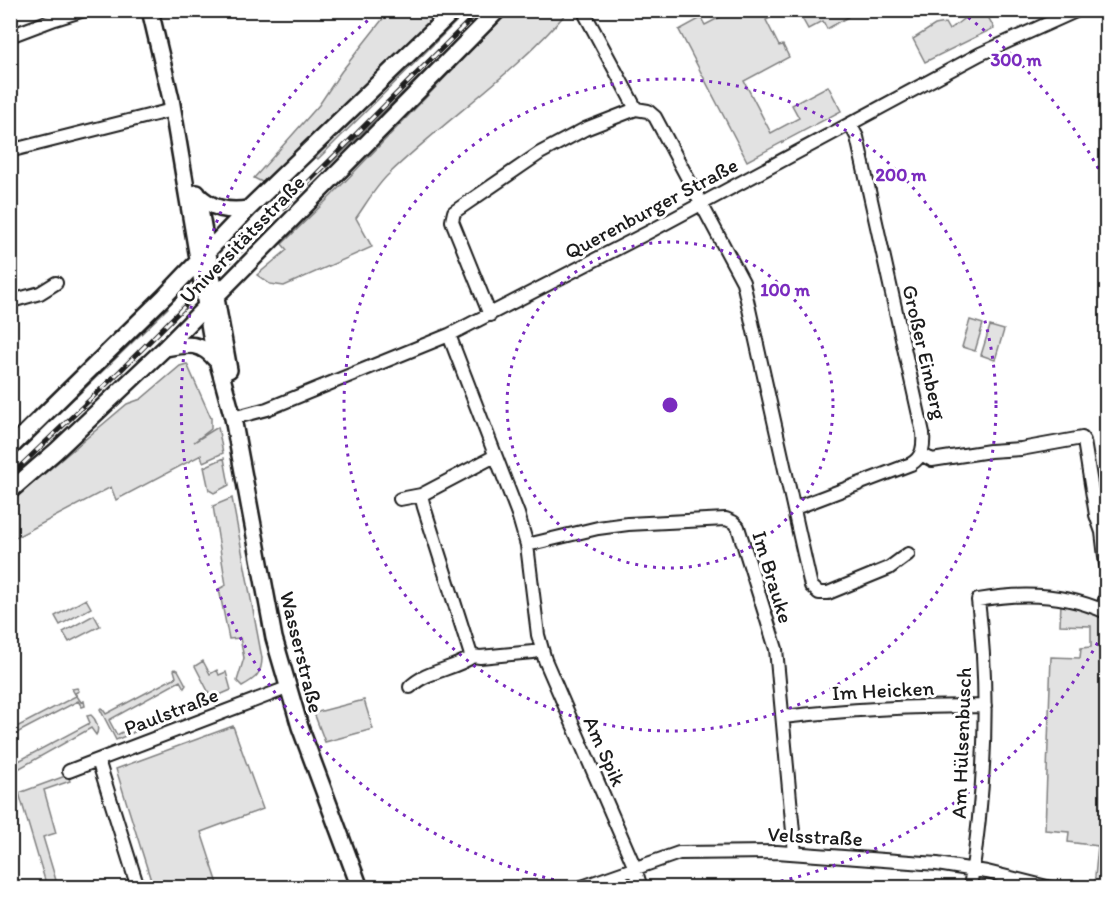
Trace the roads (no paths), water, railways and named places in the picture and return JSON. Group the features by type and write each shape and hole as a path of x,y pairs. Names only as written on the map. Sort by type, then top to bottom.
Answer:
{"main road":[{"name":"Wasserstraße","path":"150,10 211,301 233,394 233,418"},
{"name":"Universitätsstraße","path":"10,448 165,296 248,209 454,10"},
{"name":"Universitätsstraße","path":"10,491 64,444 165,348 498,10"},
{"name":"Wasserstraße","path":"176,128 186,144 197,194 203,255"},
{"path":"197,194 209,205 224,210 248,209"},
{"name":"Wasserstraße","path":"211,301 217,361 233,418 274,638 287,688 360,888"},
{"path":"165,348 196,345 209,351 217,361"}],"street":[{"path":"10,36 84,10"},
{"path":"585,10 586,16 636,109"},
{"name":"Querenburger Straße","path":"233,418 267,410 449,335 701,205 980,54 1078,10"},
{"path":"490,315 452,221 454,212 559,142 636,109 648,111 655,117 743,282 811,586 819,593 828,593 889,568 908,554"},
{"path":"11,139 13,150 172,110"},
{"name":"Großer Einberg","path":"850,124 857,137 923,433 924,446 921,454"},
{"path":"10,304 15,300 40,293 56,283"},
{"name":"Am Spik","path":"449,335 518,514 527,545 541,650 635,868 641,888"},
{"path":"795,508 911,464 921,454 932,460 990,451 1021,449 1082,438 1107,565"},
{"path":"400,499 422,495 495,456"},
{"path":"422,495 473,656"},
{"name":"Im Brauke","path":"527,545 598,528 628,524 714,520 733,522 738,527 776,649 795,853"},
{"name":"Am Hülsenbusch","path":"970,888 981,804 985,705 984,658 978,600 1003,596 1037,595 1076,601 1105,611"},
{"path":"1105,611 1107,595"},
{"path":"410,687 417,680 466,662 473,656 486,657 541,650"},
{"name":"Paulstraße","path":"69,771 287,688"},
{"name":"Im Heicken","path":"783,717 907,706 985,705"},
{"path":"98,760 138,888"},
{"name":"Velsstraße","path":"579,888 679,853 795,853 937,864 973,869 1051,888"}],"railway":[{"path":"10,476 120,371 480,10"}]}
